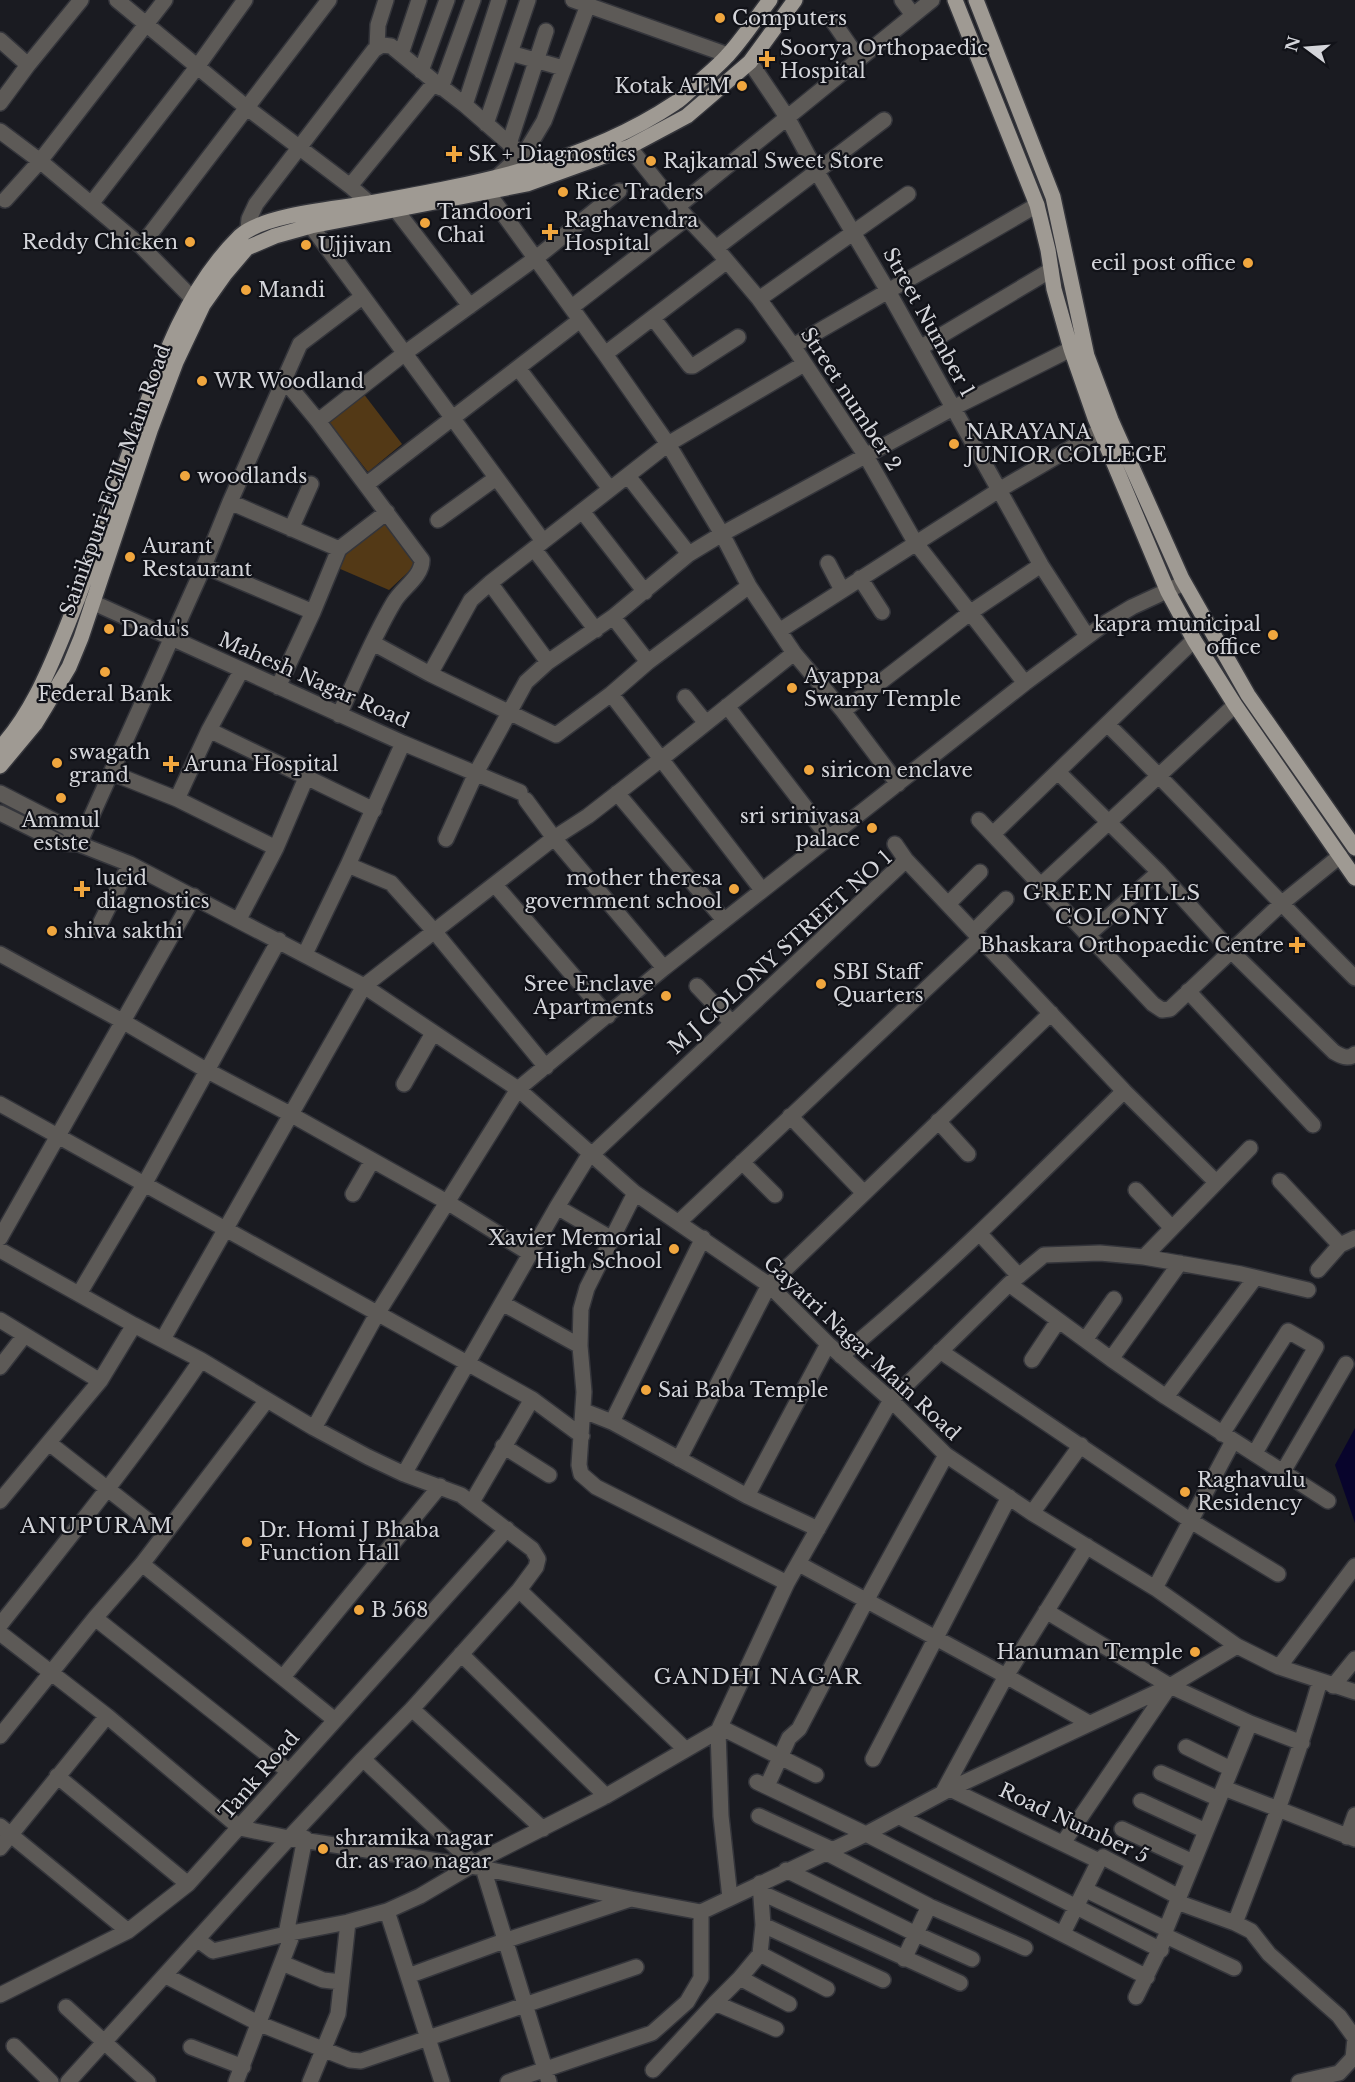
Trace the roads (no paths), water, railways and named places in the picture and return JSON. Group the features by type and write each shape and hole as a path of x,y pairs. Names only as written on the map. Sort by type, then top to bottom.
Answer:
{"main road":[{"name":"Sainikpuri-ECIL Main Road","path":"0,766 34,724 69,667 81,638 151,428 174,368 203,306 225,274 247,248 275,236 375,208 541,166 621,134 677,102 728,55 770,0"},
{"name":"Sainikpuri-ECIL Main Road","path":"0,748 26,714 79,597 161,364 192,298 224,253 248,229 262,223 304,214 375,208 396,210 488,193 527,184 630,147 687,116 750,62 795,0"},
{"path":"955,0 1037,205 1054,289 1071,349 1100,431 1168,591 1194,640 1235,705 1355,878"},
{"path":"976,0 1053,196 1087,356 1102,399 1184,583 1248,695 1355,848"}],"street":[{"path":"0,103 81,0"},
{"path":"117,0 246,107 350,186 375,208"},
{"path":"5,200 40,161 165,0"},
{"path":"91,204 198,67 245,0"},
{"path":"141,246 330,0"},
{"path":"377,47 378,25 386,0"},
{"path":"401,54 419,0"},
{"path":"421,71 447,0"},
{"path":"350,186 438,85 473,0"},
{"path":"465,105 499,0"},
{"path":"486,124 528,0"},
{"path":"902,0 913,15"},
{"path":"367,484 518,368 682,212 787,117 932,0"},
{"path":"497,177 530,144 544,121 563,68 581,2 728,55"},
{"path":"831,20 859,58"},
{"path":"509,144 546,31"},
{"path":"0,40 28,65"},
{"path":"248,229 256,204 377,47 386,44 465,105 521,154"},
{"path":"510,53 563,68"},
{"name":"Street Number 1","path":"750,62 787,117 817,172 854,231 1041,565 1087,636"},
{"path":"716,248 884,120"},
{"path":"0,131 40,161 141,246 192,298"},
{"name":"Street number 2","path":"630,147 682,212 759,299 866,456 915,542 1025,683"},
{"path":"318,421 405,353 536,258 619,191"},
{"path":"488,193 668,444 722,534 749,586 794,653 843,711 898,784"},
{"path":"759,299 908,194"},
{"path":"793,346 1037,205"},
{"path":"396,210 470,306"},
{"path":"311,226 496,478 596,630"},
{"path":"605,354 726,261"},
{"path":"920,348 1051,270"},
{"path":"79,844 204,566 300,344 362,297"},
{"path":"653,318 690,366 738,337"},
{"path":"446,839 476,773 509,711 526,682 548,662 613,617 689,554 722,534 953,408 1071,349"},
{"path":"430,674 471,600 490,583 668,444 804,364"},
{"path":"518,368 610,489"},
{"path":"285,381 367,484 422,560 422,567 395,600 339,715"},
{"path":"779,631 915,542 1100,431"},
{"path":"628,476 689,554"},
{"path":"438,520 496,478"},
{"path":"291,529 311,484"},
{"path":"230,502 339,549"},
{"path":"582,511 645,592"},
{"path":"278,687 339,549 387,512"},
{"path":"828,563 842,590"},
{"path":"843,711 971,612 1041,565"},
{"path":"204,566 313,612"},
{"path":"860,578 882,612"},
{"path":"490,583 548,662"},
{"path":"314,1428 377,1314 518,1089 664,968 1025,683 1087,636 1132,607 1184,583"},
{"path":"373,643 552,735 560,734 648,662 749,586"},
{"name":"Mahesh Nagar Road","path":"92,602 523,796 554,838 664,968"},
{"path":"613,617 648,662"},
{"path":"993,834 1194,640"},
{"path":"163,1339 364,986 554,838 660,760 794,653"},
{"path":"177,799 209,730 241,671"},
{"path":"611,694 762,890"},
{"path":"685,697 706,723"},
{"path":"1041,885 1235,705"},
{"path":"727,706 828,838"},
{"path":"1107,724 1355,978"},
{"path":"209,730 374,810"},
{"path":"305,954 374,810 403,743"},
{"path":"1058,771 1159,872 1232,951 1334,1052 1346,1057 1352,1057 1355,1054"},
{"path":"112,772 177,799 276,848"},
{"path":"239,919 276,848 306,778"},
{"name":"Gayatri Nagar Main Road","path":"0,793 68,828 79,844"},
{"path":"617,793 724,920"},
{"name":"Gayatri Nagar Main Road","path":"0,813 61,843 79,844 130,864 364,986 518,1089 635,1192 680,1221 769,1285 946,1455 1032,1513 1155,1588 1237,1646 1279,1667 1355,1692"},
{"path":"979,820 1158,1009 1170,1009 1281,904 1340,856"},
{"path":"895,844 906,860"},
{"name":"M J COLONY STREET NO 1","path":"404,1474 580,1167 906,860 1124,1091 1216,1182"},
{"path":"97,930 130,864"},
{"path":"348,865 391,884 434,931 546,1067"},
{"path":"948,904 980,872"},
{"path":"1089,934 1159,872"},
{"path":"495,885 608,1016"},
{"path":"0,1238 194,896"},
{"path":"680,1221 977,934 1006,899"},
{"path":"79,1294 145,1184 279,940"},
{"path":"0,954 447,1202 529,1253"},
{"path":"697,986 732,1023"},
{"path":"1188,991 1313,1125"},
{"path":"679,1459 769,1285 1051,1013"},
{"path":"405,1084 434,1032"},
{"path":"841,1356 980,1234 1124,1091"},
{"path":"0,1104 532,1399 582,1436"},
{"path":"790,1116 864,1193"},
{"path":"938,1121 968,1154"},
{"path":"1144,1257 1250,1148"},
{"path":"353,1194 372,1161"},
{"path":"742,1162 775,1196"},
{"path":"1280,1181 1340,1245"},
{"path":"1136,1190 1172,1228"},
{"path":"635,1192 583,1298 580,1346 585,1392 579,1465 581,1474 588,1482 787,1583"},
{"path":"557,1207 612,1239"},
{"path":"980,1234 1014,1280 1059,1321 1166,1397 1228,1438 1284,1470 1328,1501"},
{"path":"612,1422 703,1238"},
{"path":"1318,1270 1340,1245 1355,1238"},
{"path":"0,1250 201,1360 314,1428 368,1457 404,1474 440,1486 472,1502 532,1549 538,1559 536,1567 519,1590 412,1709 363,1759 297,1838 198,1940 68,2082"},
{"path":"730,1898 721,1816 719,1729 787,1583 891,1400 1014,1280 1044,1255 1100,1253 1144,1257 1308,1290"},
{"path":"1111,1359 1180,1263"},
{"path":"1166,1397 1255,1278"},
{"path":"1086,1340 1114,1299"},
{"path":"502,1303 580,1346"},
{"path":"0,1320 100,1381"},
{"path":"1032,1360 1059,1321"},
{"path":"0,1501 100,1381 134,1325"},
{"path":"1155,1588 1191,1521 1228,1438 1288,1330 1316,1347 1255,1453"},
{"path":"0,1367 24,1336"},
{"path":"747,1496 828,1344"},
{"path":"940,1351 1191,1521 1278,1574"},
{"path":"0,1625 109,1489 166,1413 201,1360"},
{"path":"1284,1470 1346,1364"},
{"path":"472,1502 532,1399"},
{"path":"0,1737 95,1618 142,1564 267,1400"},
{"path":"584,1411 612,1422 747,1496 818,1529"},
{"path":"49,1443 165,1534"},
{"path":"1032,1513 1081,1445"},
{"path":"503,1446 549,1475"},
{"path":"946,1455 799,1729 789,1738 780,1757 762,1784 866,1834 1147,1977"},
{"path":"283,1677 440,1486"},
{"path":"873,1759 1009,1497"},
{"name":"Tank Road","path":"0,1995 128,1931 188,1884 507,1529"},
{"path":"947,1790 1006,1676 1087,1546"},
{"path":"142,1564 335,1719"},
{"path":"799,1564 1006,1676 1089,1724"},
{"path":"1279,1667 1355,1566"},
{"path":"519,1590 685,1749"},
{"path":"1046,1611 1170,1686 1250,1723 1302,1743"},
{"path":"95,1618 288,1772"},
{"path":"0,1634 107,1716 240,1828 476,1866 701,1912 730,1898 761,1888 786,1870 866,1834 947,1790 1170,1686 1237,1646"},
{"path":"461,1654 606,1796"},
{"path":"1235,1923 1326,1684 1355,1659"},
{"path":"1063,1843 1170,1686"},
{"path":"412,1709 543,1829"},
{"path":"0,1848 5,1831 57,1776 107,1716"},
{"path":"1136,1997 1164,1939 1250,1723"},
{"path":"198,1940 213,1951 348,1922 387,1911 420,1896 606,1796 719,1729"},
{"path":"719,1729 816,1775"},
{"path":"1186,1747 1231,1769"},
{"path":"363,1759 476,1866 504,1941 548,2076"},
{"path":"1161,1773 1279,1810 1351,1838 1355,1815"},
{"path":"57,1776 188,1884"},
{"name":"Road Number 5","path":"947,1790 1099,1861 1103,1857 1178,1900"},
{"path":"1141,1801 1206,1831"},
{"path":"759,1816 929,1906 1025,1948"},
{"path":"900,1817 1077,1906 1234,1968"},
{"path":"1122,1828 1193,1862"},
{"path":"5,1831 128,1931"},
{"path":"236,2082 282,1964 290,1933 297,1838"},
{"path":"1063,1933 1099,1861"},
{"path":"786,1870 972,1959"},
{"path":"653,2070 760,1954 763,1926 761,1888"},
{"path":"761,1888 904,1959 960,1983"},
{"path":"1086,1890 1164,1939"},
{"path":"408,1976 631,1899"},
{"path":"1178,1900 1251,1931 1269,1954 1339,2016 1355,2038 1353,2058 1339,2073 1299,2082"},
{"path":"904,1959 929,1906"},
{"path":"387,1911 442,2082"},
{"path":"508,2082 548,2076 652,2033 687,2002 701,1978 701,1912"},
{"path":"310,2082 338,2014 348,1922"},
{"path":"763,1926 883,1980"},
{"path":"760,1954 827,1989"},
{"path":"282,1964 322,1980 341,1982"},
{"path":"166,1976 260,2024 350,2060 361,2061 636,1967"},
{"path":"740,1978 789,2004"},
{"path":"714,2003 776,2029"},
{"path":"66,2007 148,2082"},
{"path":"14,2046 51,2082"},
{"path":"191,2048 243,2067"}],"place":[{"name":"Computers","path":"720,18"},
{"name":"Soorya Orthopaedic Hospital","path":"767,59"},
{"name":"Kotak ATM","path":"742,86"},
{"name":"SK + Diagnostics","path":"454,154"},
{"name":"Rajkamal Sweet Store","path":"651,161"},
{"name":"Rice Traders","path":"563,192"},
{"name":"Tandoori Chai","path":"425,223"},
{"name":"Raghavendra Hospital","path":"550,232"},
{"name":"Reddy Chicken","path":"190,242"},
{"name":"Ujjivan","path":"306,245"},
{"name":"ecil post office","path":"1248,263"},
{"name":"Mandi","path":"246,290"},
{"name":"WR Woodland","path":"202,381"},
{"name":"NARAYANA JUNIOR COLLEGE","path":"954,444"},
{"name":"woodlands","path":"185,476"},
{"name":"Aurant Restaurant","path":"130,557"},
{"name":"Dadu's","path":"109,629"},
{"name":"kapra municipal office","path":"1273,635"},
{"name":"Federal Bank","path":"105,672"},
{"name":"Ayappa Swamy Temple","path":"792,688"},
{"name":"swagath grand","path":"57,763"},
{"name":"Aruna Hospital","path":"171,764"},
{"name":"siricon enclave","path":"809,770"},
{"name":"Ammul estste","path":"61,798"},
{"name":"sri srinivasa palace","path":"872,828"},
{"name":"lucid diagnostics","path":"82,889"},
{"name":"mother theresa government school","path":"734,889"},
{"name":"shiva sakthi","path":"52,931"},
{"name":"Bhaskara Orthopaedic Centre","path":"1297,945"},
{"name":"SBI Staff Quarters","path":"821,984"},
{"name":"Sree Enclave Apartments","path":"666,996"},
{"name":"Xavier Memorial High School","path":"674,1249"},
{"name":"Sai Baba Temple","path":"646,1390"},
{"name":"Raghavulu Residency","path":"1185,1492"},
{"name":"Dr. Homi J Bhaba Function Hall","path":"247,1542"},
{"name":"B 568","path":"359,1610"},
{"name":"Hanuman Temple","path":"1195,1652"},
{"name":"shramika nagar dr. as rao nagar","path":"323,1849"}],"district":[{"name":"GREEN HILLS COLONY","path":"1112,905"},
{"name":"ANUPURAM","path":"97,1526"},
{"name":"GANDHI NAGAR","path":"758,1677"}]}
